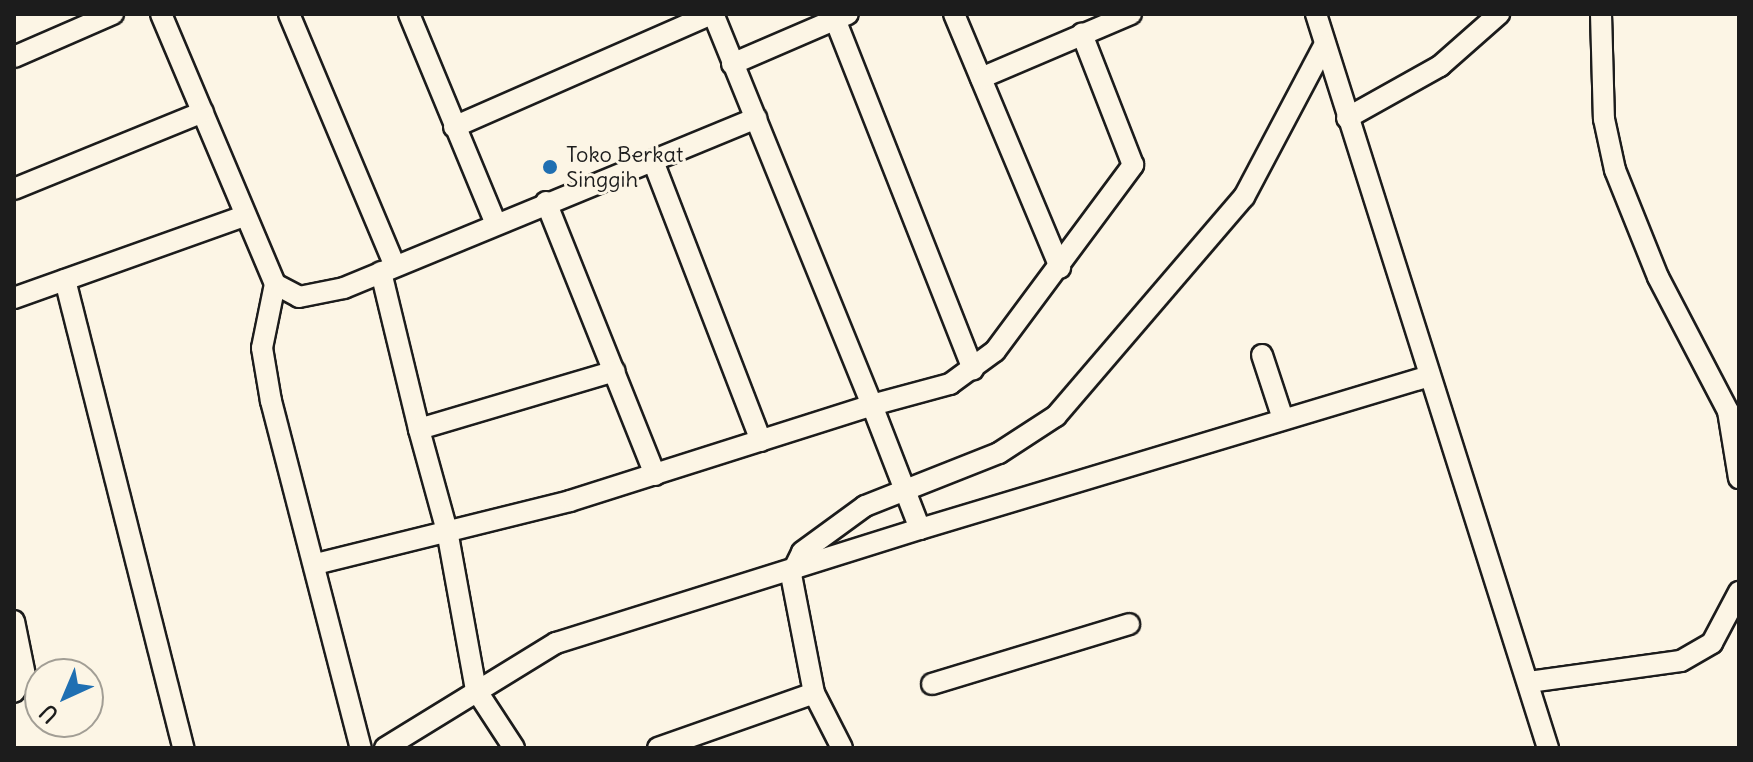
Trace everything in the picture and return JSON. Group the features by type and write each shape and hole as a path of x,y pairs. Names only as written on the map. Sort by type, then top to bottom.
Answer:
{"street":[{"path":"14,57 113,14"},
{"path":"161,14 203,112 241,217 275,284 299,297 318,296 756,118"},
{"path":"289,14 388,268 419,429 447,531 476,690 514,748"},
{"path":"454,127 712,14 920,529"},
{"path":"954,14 1060,268"},
{"path":"981,78 1131,14"},
{"path":"1316,14 1426,377 1529,682 1548,748"},
{"path":"1347,118 1440,66 1499,14"},
{"path":"1601,14 1604,119 1615,170 1658,277 1728,411 1739,478"},
{"path":"413,15 454,127 495,222"},
{"path":"732,64 838,16 973,369"},
{"path":"316,564 655,475 872,405 950,384 973,369 1024,319 1133,165 1082,34"},
{"path":"842,748 814,693 791,575 819,536 905,489 999,453 1056,416 1244,197 1324,46"},
{"path":"14,189 203,112"},
{"path":"653,161 761,441"},
{"path":"546,202 655,475"},
{"path":"14,298 241,217"},
{"path":"65,280 183,748"},
{"path":"275,284 262,348 361,748"},
{"path":"1262,355 1283,419"},
{"path":"419,429 615,371"},
{"path":"385,748 476,690 602,624 791,575 920,529 1426,377"},
{"path":"1529,682 1681,661 1712,643 1739,592"},
{"path":"14,621 25,675 14,692"},
{"path":"932,684 1129,624"},
{"path":"658,748 814,693"}],"place":[{"name":"Toko Berkat Singgih","path":"550,167"}]}
